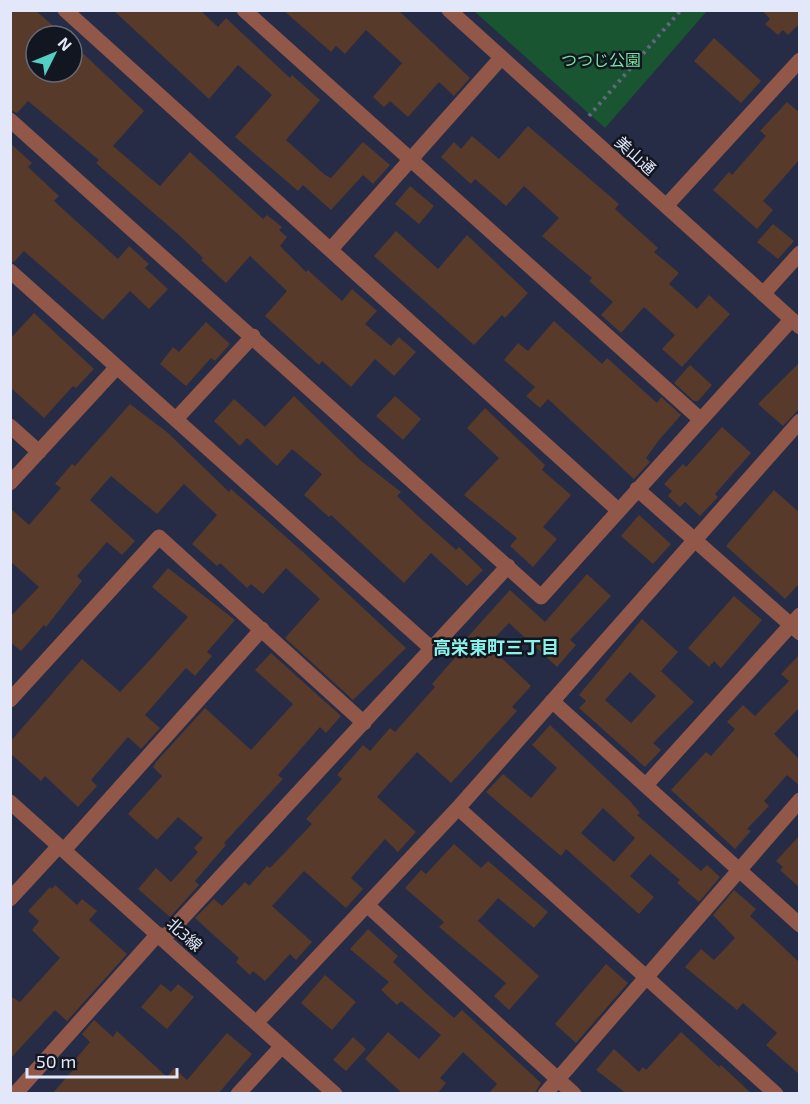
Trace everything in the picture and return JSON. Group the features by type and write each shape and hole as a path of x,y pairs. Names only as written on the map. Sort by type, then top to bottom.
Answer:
{"street":[{"path":"65,10 618,510"},
{"path":"244,10 700,419"},
{"name":"美山通","path":"448,10 795,323"},
{"path":"331,249 501,58"},
{"path":"666,206 800,60"},
{"path":"10,120 541,597 700,419 795,323"},
{"path":"763,294 800,253"},
{"path":"10,271 432,649"},
{"path":"176,419 253,336"},
{"path":"10,483 117,367"},
{"path":"256,1023 458,808 800,421"},
{"path":"10,426 39,452"},
{"path":"637,489 796,625 646,785"},
{"path":"10,700 159,537 364,723"},
{"path":"15,1094 364,723 508,566"},
{"path":"10,899 61,848 262,629"},
{"path":"552,701 800,925"},
{"path":"545,1094 800,800"},
{"name":"北3線","path":"10,802 335,1094"},
{"path":"458,808 776,1094"},
{"path":"368,905 574,1094"},
{"path":"238,1094 282,1046"}],"path":[{"path":"579,128 681,10"}],"green space":[{"name":"つつじ公園","path":"474,11 707,11 605,128"}],"building":[{"path":"10,10 35,10 51,24 24,24 24,84 84,84 84,54 144,111 113,146 160,186 190,152 263,219 267,215 282,227 279,230 287,237 280,246 306,272 308,270 342,301 352,289 377,311 365,324 391,346 399,337 416,352 394,376 375,359 351,387 322,361 319,365 265,316 287,291 250,256 226,283 179,235 96,163 99,160 28,101 17,113 10,110"},
{"path":"113,10 200,10 218,27 226,18 290,78 292,75 320,100 286,140 325,175 331,178 363,142 390,165 373,184 363,175 331,210 303,185 298,191 235,137 272,95 238,65 209,99"},
{"path":"283,10 398,10 470,78 454,96 439,82 408,117 390,101 384,107 373,97 402,63 366,30 345,54 336,46 331,52"},
{"path":"762,10 800,10 800,23 788,35 783,30 778,35 765,24 770,19"},
{"path":"714,38 761,81 741,103 694,61"},
{"path":"787,102 800,113 800,159 763,201 773,210 757,229 713,190 729,172 732,175 766,136 760,131"},
{"path":"528,126 619,204 615,209 658,248 654,252 679,273 669,284 697,309 709,295 730,314 682,367 662,349 675,335 644,307 621,333 601,315 613,302 589,281 592,278 542,236 559,218 524,186 506,206 475,179 471,184 441,157 454,142 461,149 472,136 499,159"},
{"path":"10,143 32,163 28,167 59,196 54,201 118,259 129,246 149,264 145,268 168,289 149,309 130,291 103,320 24,251 14,262 10,261"},
{"path":"410,186 434,206 419,224 395,204"},
{"path":"773,224 794,241 778,259 757,242"},
{"path":"396,231 438,269 467,235 528,293 505,318 502,315 474,345 374,256"},
{"path":"34,313 94,369 76,388 73,386 44,418 10,387 10,339"},
{"path":"554,321 602,364 607,358 657,403 661,397 681,415 659,440 646,458 650,462 634,479 548,399 540,408 526,396 535,387 504,360 518,343 528,351"},
{"path":"206,322 230,344 215,361 211,358 186,386 160,364 173,347 179,352"},
{"path":"800,362 800,408 783,426 758,404"},
{"path":"690,365 712,385 698,401 694,401 674,383"},
{"path":"294,396 360,460 401,492 397,496 419,517 456,550 459,547 483,570 467,586 431,553 404,583 331,515 329,517 304,495 322,474 292,449 277,466 247,438 240,446 214,421 234,399 265,427"},
{"path":"395,396 421,419 403,440 376,416"},
{"path":"130,404 168,433 229,492 231,489 302,551 406,648 353,700 285,638 320,599 286,568 263,594 251,584 247,588 220,563 217,566 192,544 217,515 184,484 157,514 111,476 90,500 135,541 122,555 107,542 77,576 82,581 46,627 44,625 21,651 10,642 10,617 39,587 10,561 10,508 29,525 61,488 55,484 72,464 75,466"},
{"path":"485,408 545,465 542,470 571,495 543,527 557,539 533,567 510,546 517,538 464,495 499,458 467,428"},
{"path":"722,427 751,453 715,494 718,497 700,516 685,502 680,507 668,496 672,491 664,484 683,464 686,467"},
{"path":"774,490 800,513 800,583 785,599 726,546"},
{"path":"639,515 671,544 653,564 621,536"},
{"path":"168,568 235,620 207,652 212,656 195,676 186,668 145,715 160,728 141,749 128,737 91,780 97,786 78,807 45,776 41,781 10,753 10,742 82,659 120,692 149,661 188,617 152,587"},
{"path":"587,574 611,596 570,640 576,645 557,667 509,623 488,645 531,686 512,707 517,711 451,783 417,752 377,797 416,832 398,852 385,839 351,878 363,889 346,908 304,871 272,906 312,942 296,960 290,954 265,981 253,971 250,975 236,962 239,958 195,918 214,899 222,906 245,882 249,886 267,866 270,868 312,824 306,819 342,779 337,775 363,745 370,751 390,728 395,732 435,687 432,684 459,653 456,650 510,590 545,622"},
{"path":"734,596 762,620 721,668 714,661 709,667 688,648"},
{"path":"642,619 678,652 661,671 694,702 653,743 661,750 645,767 579,708 586,701 579,695","holes":["630,672 656,696 631,723 605,700"]},
{"path":"271,653 341,716 326,733 320,727 278,775 283,779 224,843 226,845 195,881 199,885 170,917 138,889 156,868 171,882 198,852 194,848 203,838 178,817 157,840 128,814 162,776 153,767 156,762 205,708 251,750 293,704 255,670"},
{"path":"800,654 800,707 774,734 800,760 800,786 787,775 764,801 769,806 747,829 751,831 735,849 671,790 706,752 711,756 735,729 727,722 743,705 755,716 789,681 781,674"},
{"path":"550,725 630,801 640,813 637,815 701,871 707,865 720,877 699,902 677,883 680,880 650,854 630,876 654,897 639,914 566,849 561,856 486,792 503,774 531,798 557,768 532,745","holes":["603,808 635,838 614,862 581,833"]},
{"path":"800,835 800,888 780,870 783,867 776,861"},
{"path":"454,844 481,868 488,861 548,912 534,928 498,898 478,921 539,976 509,1010 494,996 506,983 439,927 444,922 405,888 421,870 426,874"},
{"path":"55,885 77,905 82,899 97,911 89,920 127,954 67,1021 55,1010 10,1059 10,996 20,1002 60,958 32,930 39,921 28,911 50,887 52,889"},
{"path":"734,890 756,909 750,916 800,963 800,1075 766,1045 777,1033 743,1003 737,1010 685,967 701,949 714,960 735,938 713,915"},
{"path":"368,929 398,956 393,962 428,995 454,1018 462,1010 541,1083 534,1094 488,1094 497,1084 463,1052 440,1078 446,1083 437,1094 403,1094 365,1059 388,1032 419,1059 441,1035 401,1001 397,1005 381,990 389,982 350,949"},
{"path":"606,964 628,983 576,1043 555,1024"},
{"path":"325,975 356,1002 332,1030 301,1003"},
{"path":"161,984 171,992 178,984 194,997 167,1029 141,1007"},
{"path":"94,1020 113,1037 117,1031 167,1077 174,1068 187,1080 227,1033 252,1054 218,1094 52,1094 79,1063 75,1060 90,1042 82,1034"},
{"path":"681,1032 752,1094 627,1094 596,1070 614,1049 639,1072 643,1067 646,1070"},
{"path":"353,1037 366,1049 346,1071 333,1060"}],"district":[{"name":"高栄東町三丁目","path":"496,647"}]}
